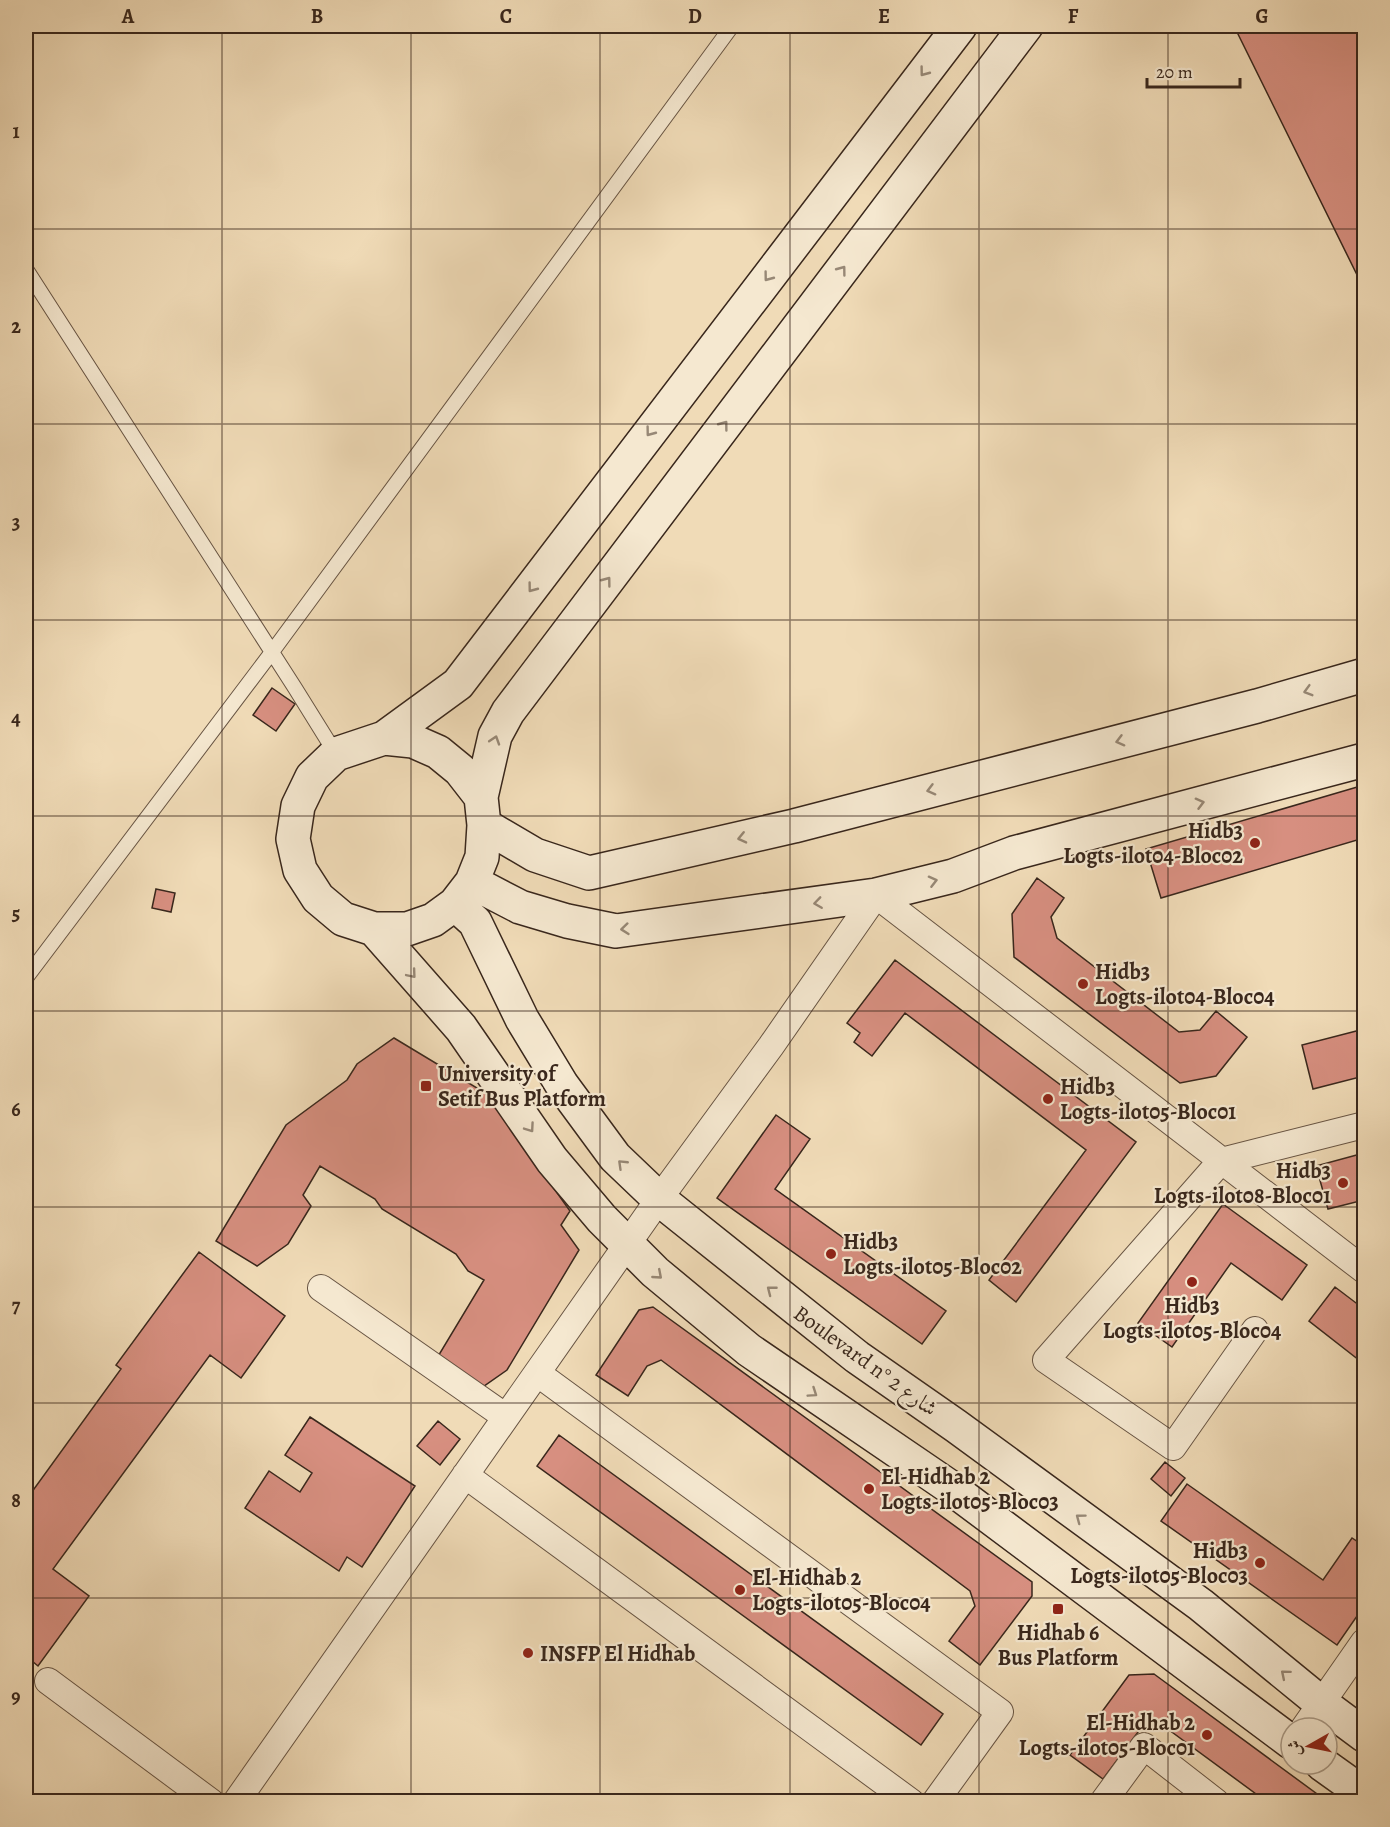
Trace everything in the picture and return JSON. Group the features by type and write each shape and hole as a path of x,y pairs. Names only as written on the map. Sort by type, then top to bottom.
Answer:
{"main road":[{"path":"960,26 458,684 384,738 336,754 312,777 298,806 293,839 300,870 318,898 343,919 374,929 407,929 433,920 463,893 482,857 483,811 495,736 508,712 1026,26"},
{"path":"384,738 412,741 438,752 460,770 483,811 535,855 589,873 794,826 1245,709 1365,675"},
{"path":"463,893 567,921 616,931 876,895 953,876 1014,853 1365,760"},
{"name":"Boulevard n° شارع 2","path":"463,893 522,1019 562,1085 615,1158 659,1199 857,1357 1202,1605 1313,1716"},
{"path":"374,929 460,1028 552,1160 602,1219 655,1272 749,1350 947,1485 1279,1733"},
{"name":"Boulevard n° شارع 2","path":"1339,1726 1365,1735"},
{"path":"1339,1776 1365,1794"}],"street":[{"path":"236,1802 627,1244 771,1046 876,895 1365,1270"},
{"path":"1255,1330 1173,1447 1046,1360 1221,1161 1365,1125"},
{"path":"321,1288 506,1417"},
{"path":"537,1373 1000,1712 935,1802"},
{"path":"465,1475 910,1802"},
{"path":"1313,1716 1365,1642"},
{"path":"48,1681 211,1802"},
{"path":"1103,1801 1144,1746 1216,1802"}],"lane":[{"path":"26,978 272,652 732,26"},
{"path":"26,269 336,754"}],"building":[{"path":"1234,26 1364,26 1364,289"},
{"path":"272,688 295,704 276,731 253,715"},
{"name":"Hidb3 Logts-ilot04-Bloc02","path":"1364,785 1364,838 1161,898 1146,849"},
{"name":"Hidb3 Logts-ilot04-Bloc04","path":"1037,878 1064,898 1051,917 1057,938 1179,1032 1200,1030 1216,1011 1247,1037 1216,1076 1180,1083 1014,957 1012,914"},
{"path":"156,889 175,893 171,912 152,908"},
{"name":"Hidb3 Logts-ilot05-Bloc01","path":"895,960 1136,1142 1016,1302 989,1280 1086,1150 905,1013 872,1056 854,1042 860,1033 847,1023"},
{"path":"1364,1029 1364,1076 1313,1089 1302,1045"},
{"path":"394,1038 487,1094 570,1211 561,1225 579,1250 507,1370 484,1386 437,1358 484,1280 468,1271 456,1254 382,1209 375,1199 320,1166 303,1195 311,1206 288,1244 257,1266 216,1241 286,1125 347,1080 357,1064"},
{"name":"Hidb3 Logts-ilot05-Bloc02","path":"776,1115 810,1139 775,1189 946,1311 922,1344 717,1198"},
{"name":"Hidb3 Logts-ilot08-Bloc01","path":"1364,1153 1364,1200 1328,1209 1316,1166"},
{"name":"Hidb3 Logts-ilot05-Bloc04","path":"1223,1204 1307,1265 1282,1300 1231,1263 1172,1347 1138,1323"},
{"path":"199,1252 285,1316 241,1378 210,1355 53,1569 89,1596 38,1666 26,1656 26,1500 121,1369 116,1365"},
{"path":"1335,1287 1364,1309 1364,1364 1309,1321"},
{"name":"El-Hidhab 2 Logts-ilot05-Bloc03","path":"653,1307 1032,1582 1032,1596 980,1665 949,1641 975,1606 970,1591 661,1360 647,1366 628,1396 596,1375 639,1310"},
{"path":"310,1417 415,1486 362,1567 347,1557 339,1571 245,1508 269,1471 300,1492 312,1473 285,1455"},
{"path":"438,1421 460,1439 440,1465 417,1446"},
{"name":"El-Hidhab 2 Logts-ilot05-Bloc04","path":"559,1435 943,1714 921,1745 537,1466"},
{"path":"1165,1462 1185,1478 1171,1496 1151,1479"},
{"name":"Hidb3 Logts-ilot05-Bloc03","path":"1187,1484 1323,1580 1352,1538 1364,1546 1364,1606 1337,1645 1161,1521"},
{"name":"El-Hidhab 2 Logts-ilot05-Bloc01","path":"1154,1674 1279,1766 1279,1776 1293,1776 1328,1802 1267,1802 1150,1716 1103,1779 1070,1755 1129,1675"}],"place":[{"name":"Hidb3 Logts-ilot04-Bloc02","path":"1255,843"},
{"name":"Hidb3 Logts-ilot04-Bloc04","path":"1083,984"},
{"name":"University of Setif Bus Platform","path":"426,1086"},
{"name":"Hidb3 Logts-ilot05-Bloc01","path":"1048,1099"},
{"name":"Hidb3 Logts-ilot08-Bloc01","path":"1343,1183"},
{"name":"Hidb3 Logts-ilot05-Bloc02","path":"831,1254"},
{"name":"Hidb3 Logts-ilot05-Bloc04","path":"1192,1282"},
{"name":"El-Hidhab 2 Logts-ilot05-Bloc03","path":"869,1489"},
{"name":"Hidb3 Logts-ilot05-Bloc03","path":"1260,1563"},
{"name":"El-Hidhab 2 Logts-ilot05-Bloc04","path":"740,1590"},
{"name":"Hidhab 6 Bus Platform","path":"1058,1609"},
{"name":"INSFP El Hidhab","path":"528,1653"},
{"name":"El-Hidhab 2 Logts-ilot05-Bloc01","path":"1207,1735"}]}
